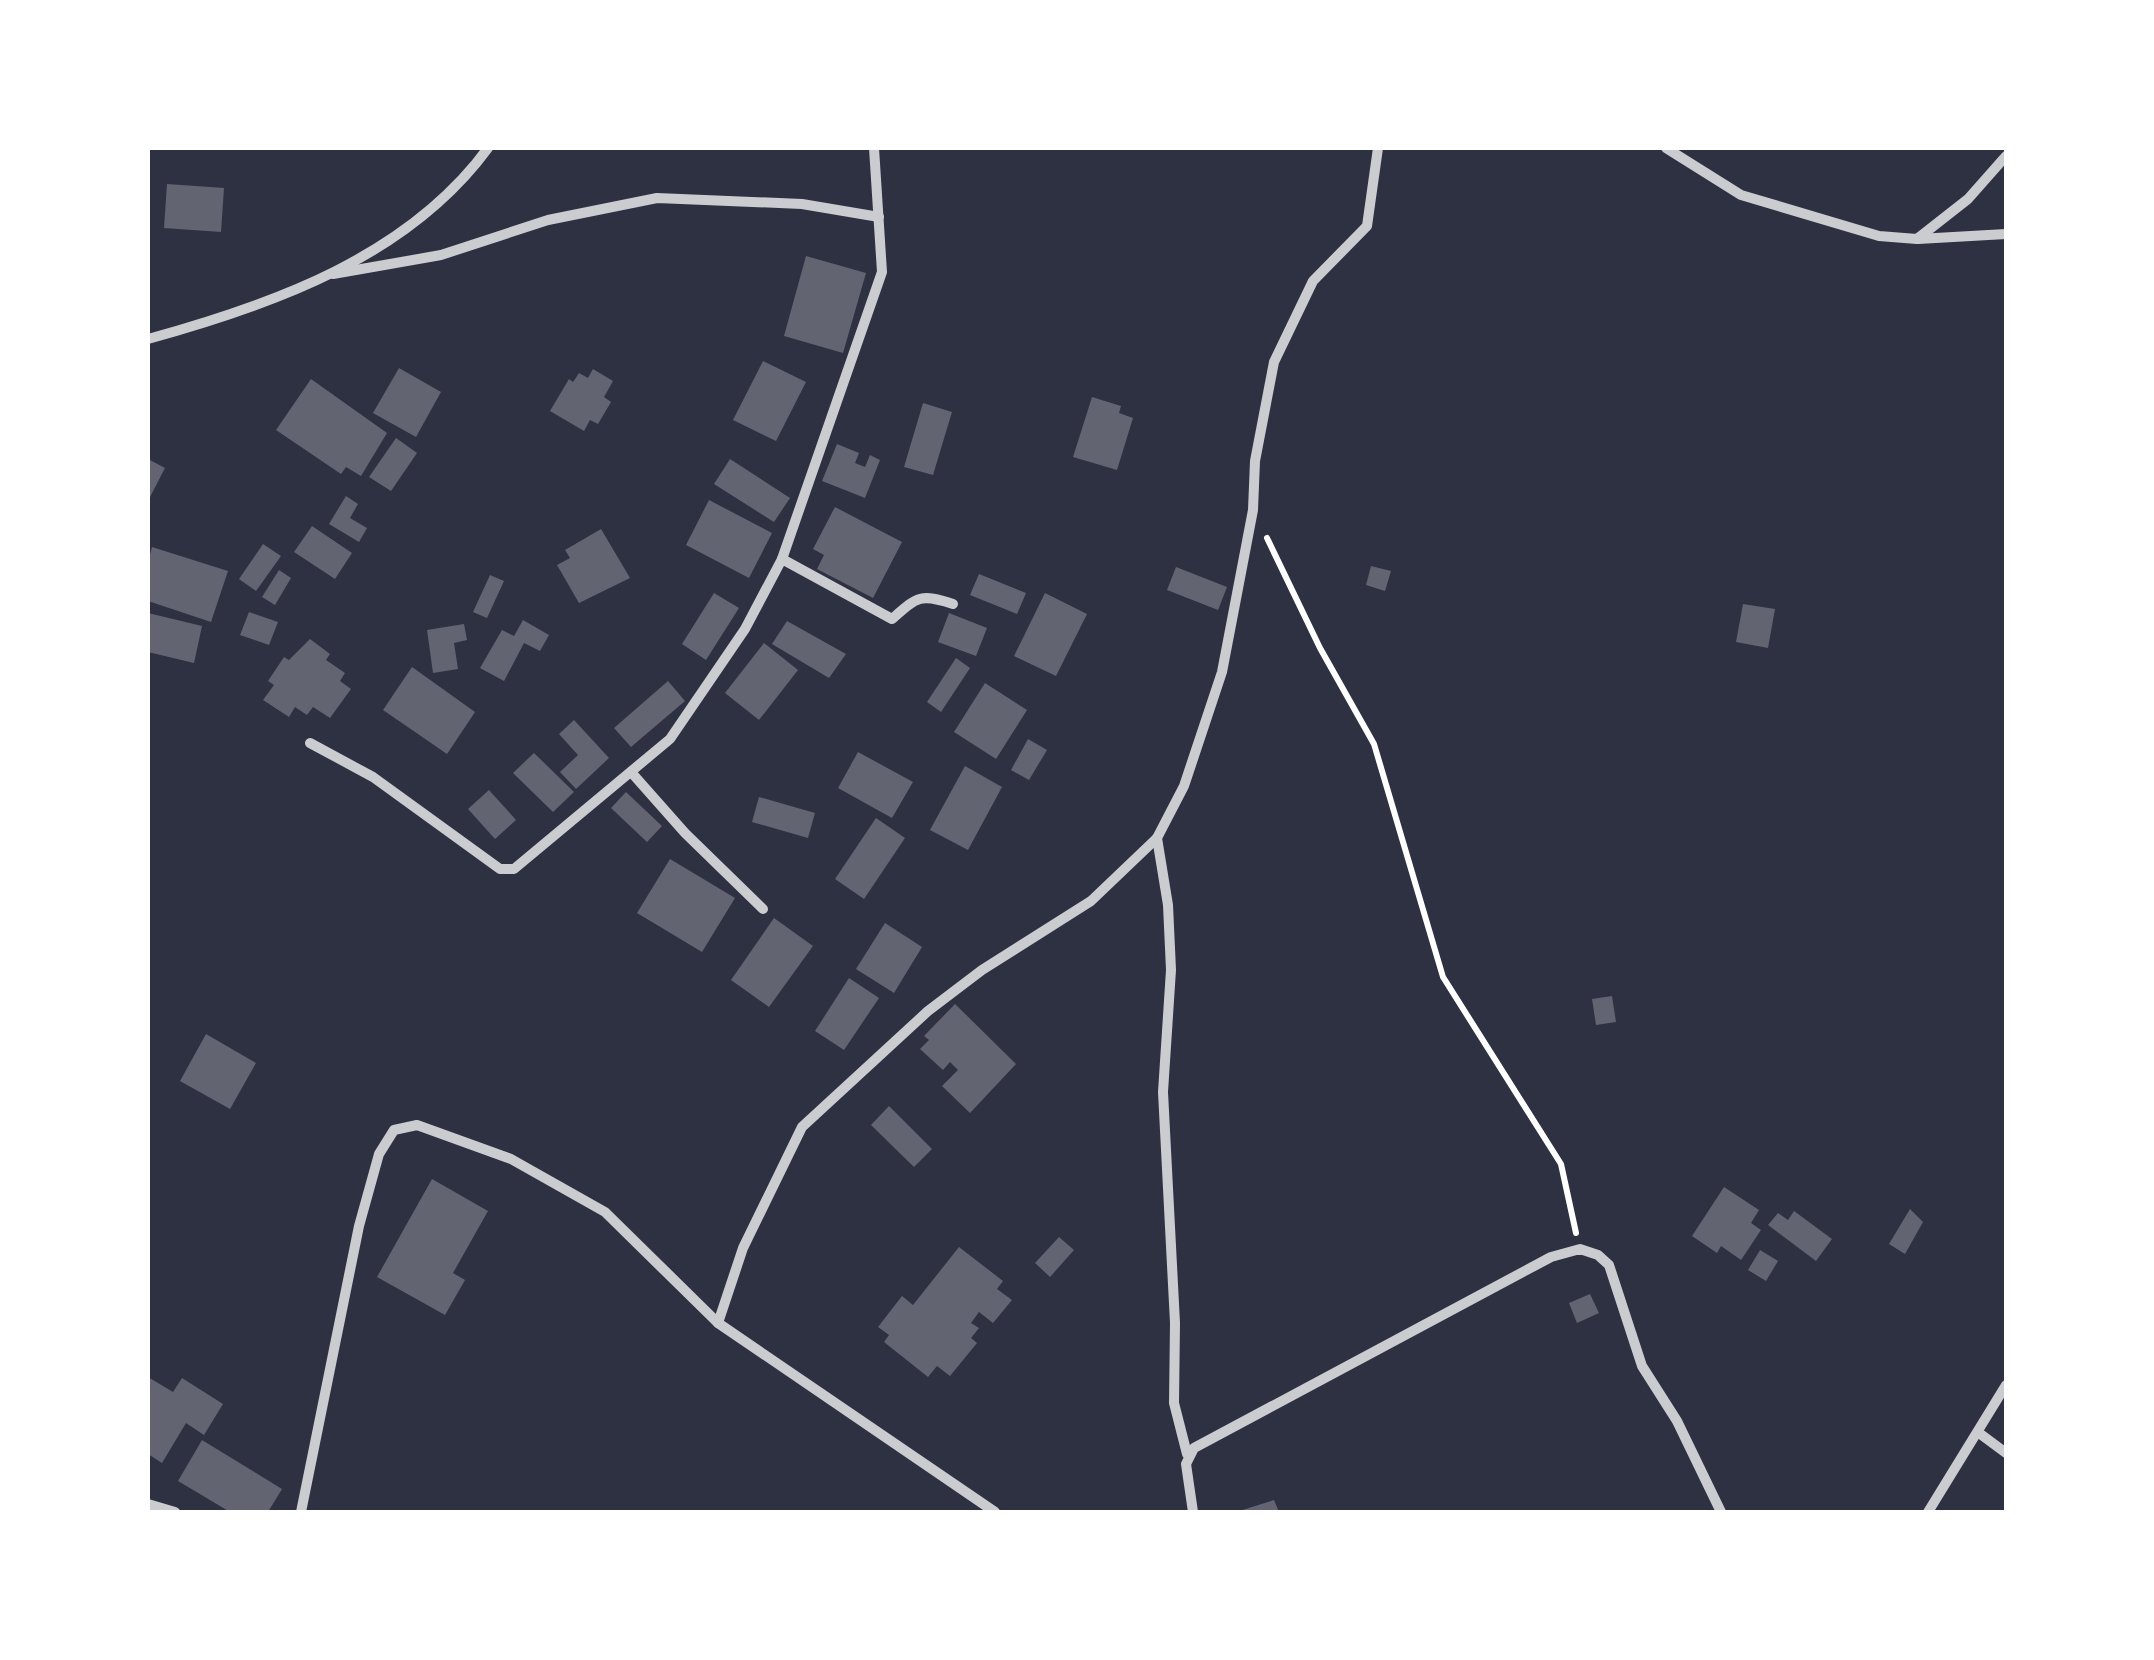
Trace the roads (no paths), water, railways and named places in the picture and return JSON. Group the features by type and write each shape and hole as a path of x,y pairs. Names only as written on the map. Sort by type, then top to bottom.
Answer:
{"street":[{"path":"148,339 248,308 332,274 429,210 488,148"},
{"path":"310,743 373,777 500,869 514,868 670,739 745,629 782,560 882,272 874,148"},
{"path":"718,1322 743,1248 802,1127 928,1011 982,970 1090,902 1157,838 1184,786 1222,672 1253,510 1255,461 1274,362 1314,281 1367,226 1378,148"},
{"path":"1666,148 1741,195 1879,236 1917,239 2006,234"},
{"path":"1917,239 1968,199 2006,156"},
{"path":"332,274 442,255 548,220 658,198 802,204 880,218"},
{"path":"782,560 879,616 892,619 913,600 928,596 953,604"},
{"path":"631,772 684,834 762,909"},
{"path":"1157,838 1168,905 1171,970 1163,1092 1175,1323 1174,1403 1188,1454 1194,1512"},
{"path":"302,1512 359,1226 379,1154 394,1130 417,1125 511,1158 605,1212 718,1322 995,1512"},
{"path":"1188,1454 1222,1430 1342,1373 1522,1272 1580,1249 1598,1255 1609,1265 1642,1366 1676,1421 1721,1512"},
{"path":"1928,1512 2006,1385"},
{"path":"1979,1434 2006,1453"},
{"path":"148,1504 174,1512"}]}
